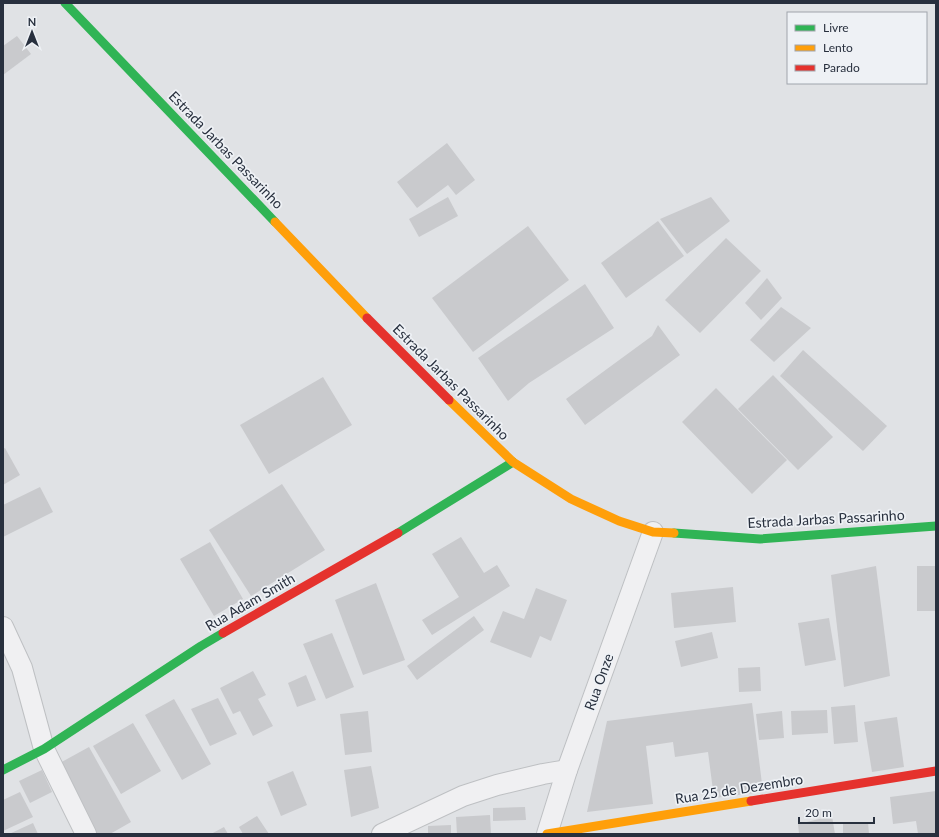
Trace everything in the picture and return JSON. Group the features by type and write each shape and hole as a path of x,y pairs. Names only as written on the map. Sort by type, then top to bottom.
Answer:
{"street":[{"name":"Estrada Jarbas Passarinho","path":"65,3 379,330 513,462 571,498 619,521 653,532 760,539 936,526"},
{"name":"Rua Adam Smith","path":"3,770 44,749 201,646 389,539 513,462"},
{"name":"Rua Onze","path":"547,834 567,770 653,532"},
{"path":"3,627 22,668 44,749 86,834"},
{"path":"382,834 463,796 497,785 567,770"},
{"name":"Rua 25 de Dezembro","path":"547,834 936,771"}],"building":[{"path":"17,36 31,54 3,75 3,46"},
{"path":"447,143 475,180 456,195 448,185 417,208 397,182"},
{"path":"448,197 458,216 419,237 409,219"},
{"path":"711,197 730,221 687,254 660,219"},
{"path":"658,221 684,256 626,298 601,263"},
{"path":"528,226 569,280 473,352 432,298"},
{"path":"726,238 761,271 700,333 665,300"},
{"path":"767,278 782,298 761,320 745,303"},
{"path":"585,284 614,328 529,383 508,401 478,358"},
{"path":"781,307 811,328 774,362 750,340"},
{"path":"658,325 680,355 585,425 566,399 652,336"},
{"path":"803,350 887,426 863,451 780,376"},
{"path":"773,375 833,437 798,470 738,409"},
{"path":"323,377 352,425 269,474 240,425"},
{"path":"716,388 787,460 752,494 682,422"},
{"path":"5,448 20,475 3,485 3,449"},
{"path":"282,484 325,550 251,596 209,530"},
{"path":"40,487 53,512 3,537 3,505"},
{"path":"461,537 484,573 497,565 510,586 432,635 422,620 459,597 432,554"},
{"path":"210,542 243,599 214,616 180,559"},
{"path":"876,566 890,676 844,687 831,575"},
{"path":"917,566 936,566 936,611 917,611"},
{"path":"376,583 405,660 363,675 335,600"},
{"path":"733,587 736,622 674,628 671,593"},
{"path":"536,588 567,600 551,641 540,636 531,658 490,642 503,611 524,619"},
{"path":"474,616 484,630 417,680 407,666"},
{"path":"829,618 836,660 805,666 798,623"},
{"path":"712,632 718,658 681,667 675,641"},
{"path":"332,633 354,687 326,699 303,644"},
{"path":"760,667 761,691 739,692 738,668"},
{"path":"253,671 266,695 258,699 273,726 253,736 240,711 233,714 220,688"},
{"path":"306,675 316,700 297,707 288,683"},
{"path":"218,698 237,734 210,746 191,709"},
{"path":"174,699 211,764 182,780 145,715"},
{"path":"752,703 763,792 714,798 708,752 675,757 673,742 646,746 653,804 587,812 607,721"},
{"path":"855,705 858,742 834,744 831,707"},
{"path":"827,710 828,733 792,735 791,711"},
{"path":"368,711 372,752 345,755 340,714"},
{"path":"782,711 784,738 759,740 756,714"},
{"path":"897,717 904,767 872,772 864,722"},
{"path":"133,723 161,771 121,794 93,746"},
{"path":"89,747 131,822 110,834 97,834 58,764"},
{"path":"371,766 379,808 351,817 344,770"},
{"path":"42,770 52,792 30,803 19,781"},
{"path":"293,771 307,805 281,816 267,782"},
{"path":"936,791 936,834 918,834 916,821 893,824 890,797"},
{"path":"20,792 33,817 3,831 3,800"},
{"path":"525,807 526,820 493,821 493,808"},
{"path":"490,815 491,834 457,834 456,817"},
{"path":"257,816 269,834 243,834 239,827"},
{"path":"832,816 835,834 799,834 798,824"},
{"path":"868,822 869,834 843,834 843,823"},
{"path":"33,823 38,834 9,834"},
{"path":"451,825 451,834 428,834 428,826"},
{"path":"224,827 228,834 211,834"}],"traffic: fast":[{"path":"65,3 275,222"},
{"path":"398,533 513,462"},
{"path":"674,533 760,539 936,526"},
{"path":"3,770 44,749 223,633"}],"traffic: slow":[{"path":"275,222 367,318"},
{"path":"449,400 513,462 571,499 619,521 653,532 674,533"},
{"path":"547,834 751,801"}],"traffic: jam":[{"path":"367,318 449,400"},
{"path":"223,633 398,533"},
{"path":"751,801 936,771"}]}
